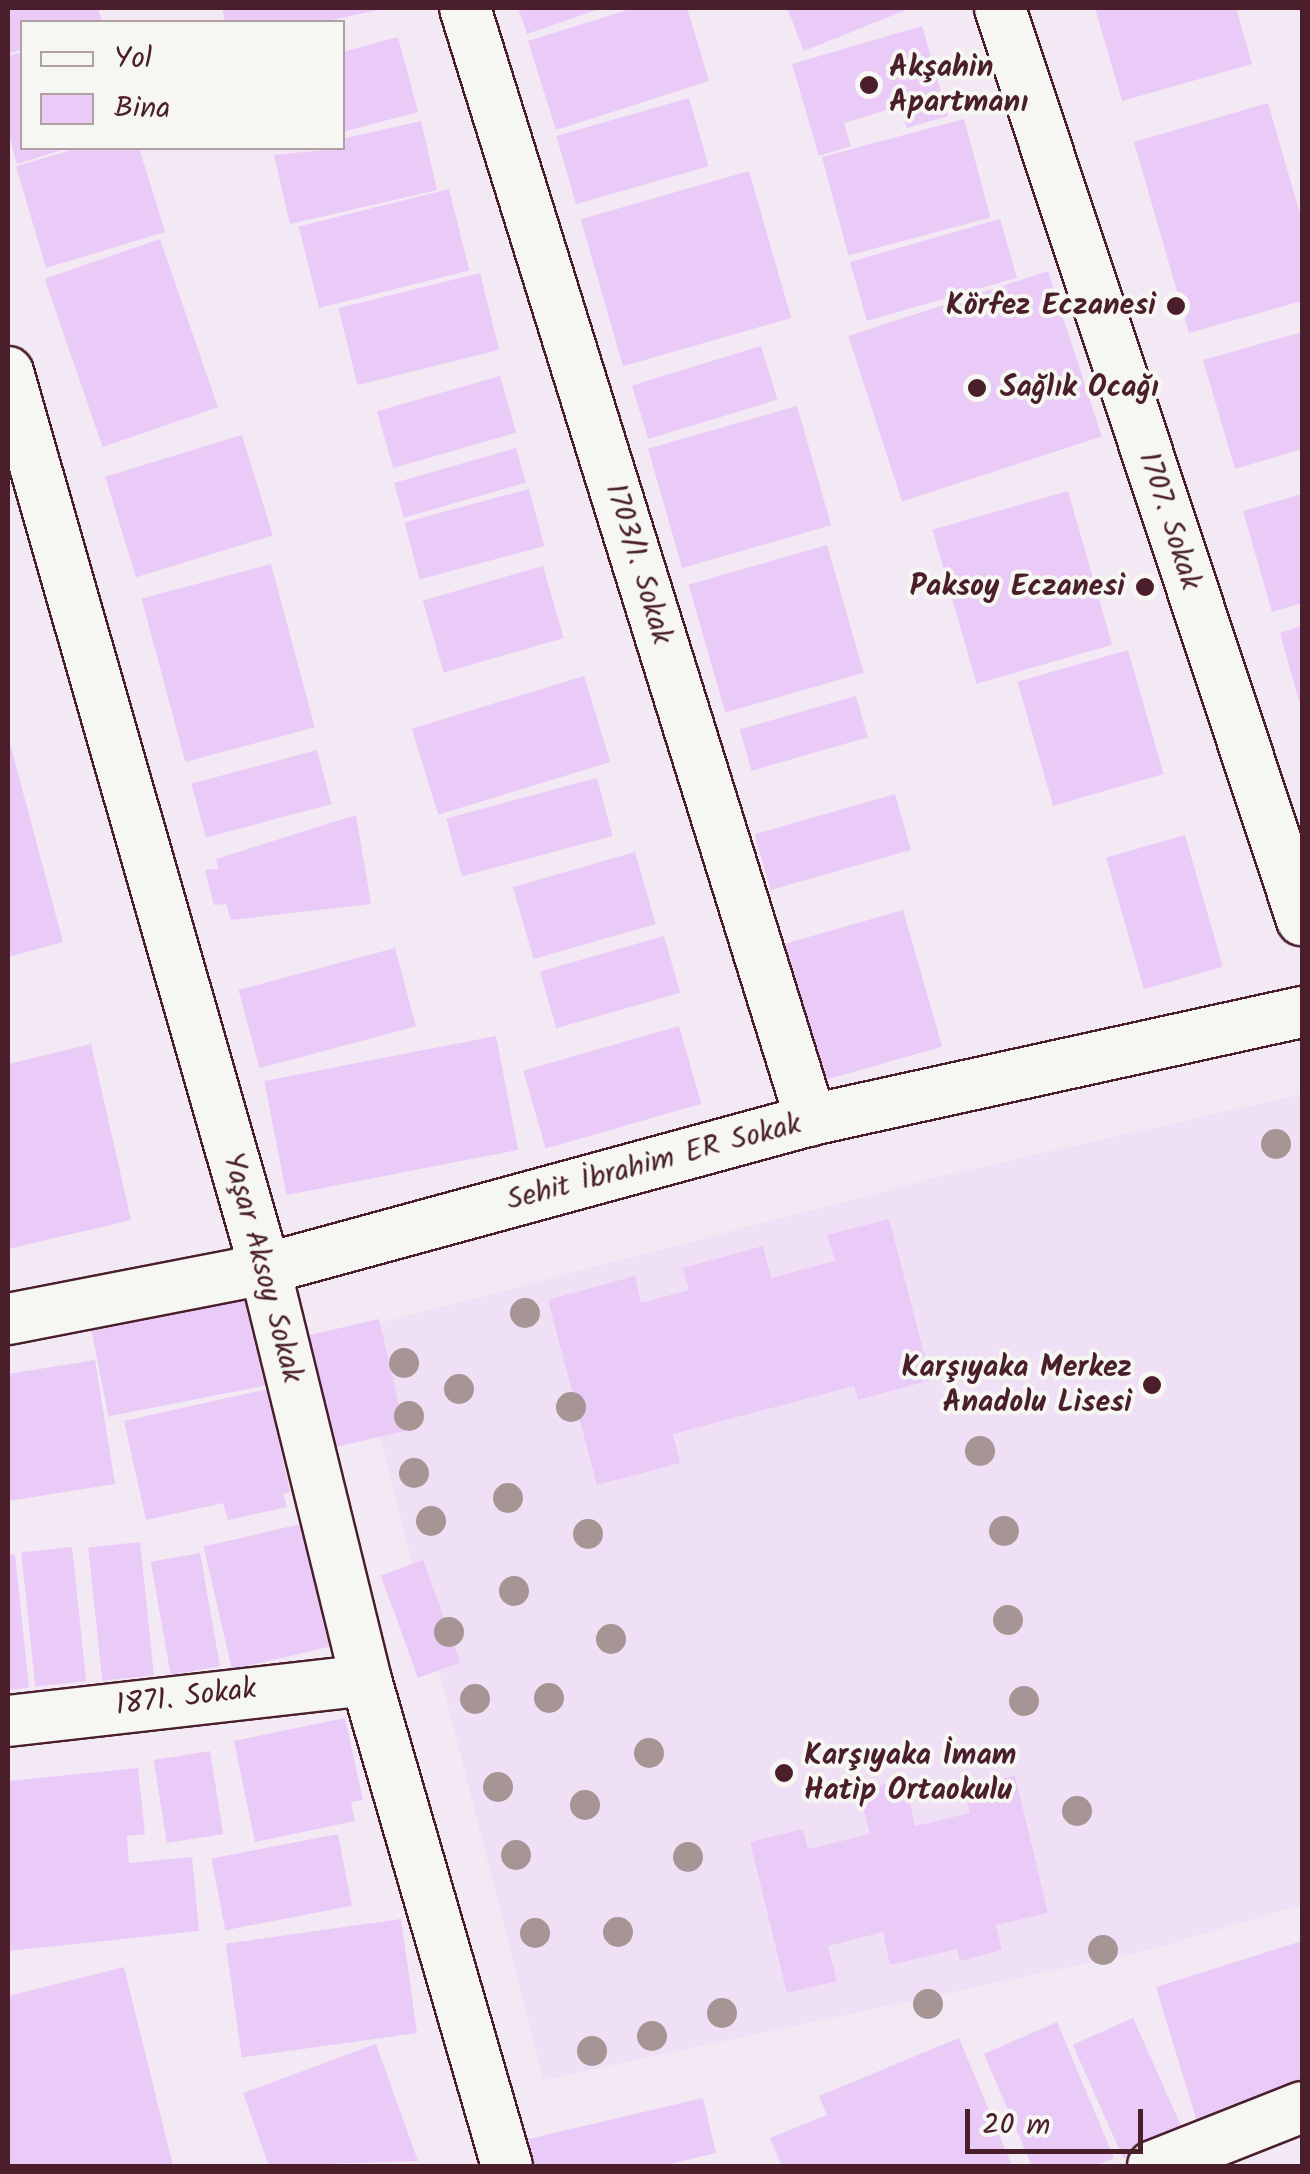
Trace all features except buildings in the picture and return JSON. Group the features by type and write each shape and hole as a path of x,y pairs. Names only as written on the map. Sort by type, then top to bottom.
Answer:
{"street":[{"name":"1703/1. Sokak","path":"465,8 811,1120"},
{"name":"1707. Sokak","path":"1000,8 1302,920"},
{"name":"Yaşar Aksoy Sokak","path":"8,372 265,1269 366,1680 507,2166"},
{"name":"Sehit İbrahim ER Sokak","path":"8,1319 265,1269 811,1120 1302,1012"},
{"name":"1871. Sokak","path":"8,1720 366,1680"},
{"path":"1153,2166 1302,2107"}],"shaded area":[{"name":"Karşıyaka İmam Hatip Ortaokulu","path":"1302,1094 1302,1905 1149,1950 543,2080 353,1330 946,1175"}],"place":[{"name":"Akşahin Apartmanı","path":"869,85"},
{"name":"Körfez Eczanesi","path":"1176,306"},
{"name":"Sağlık Ocağı","path":"977,388"},
{"name":"Paksoy Eczanesi","path":"1145,587"},
{"name":"Karşıyaka Merkez Anadolu Lisesi","path":"1152,1385"},
{"name":"Karşıyaka İmam Hatip Ortaokulu","path":"784,1773"}]}
